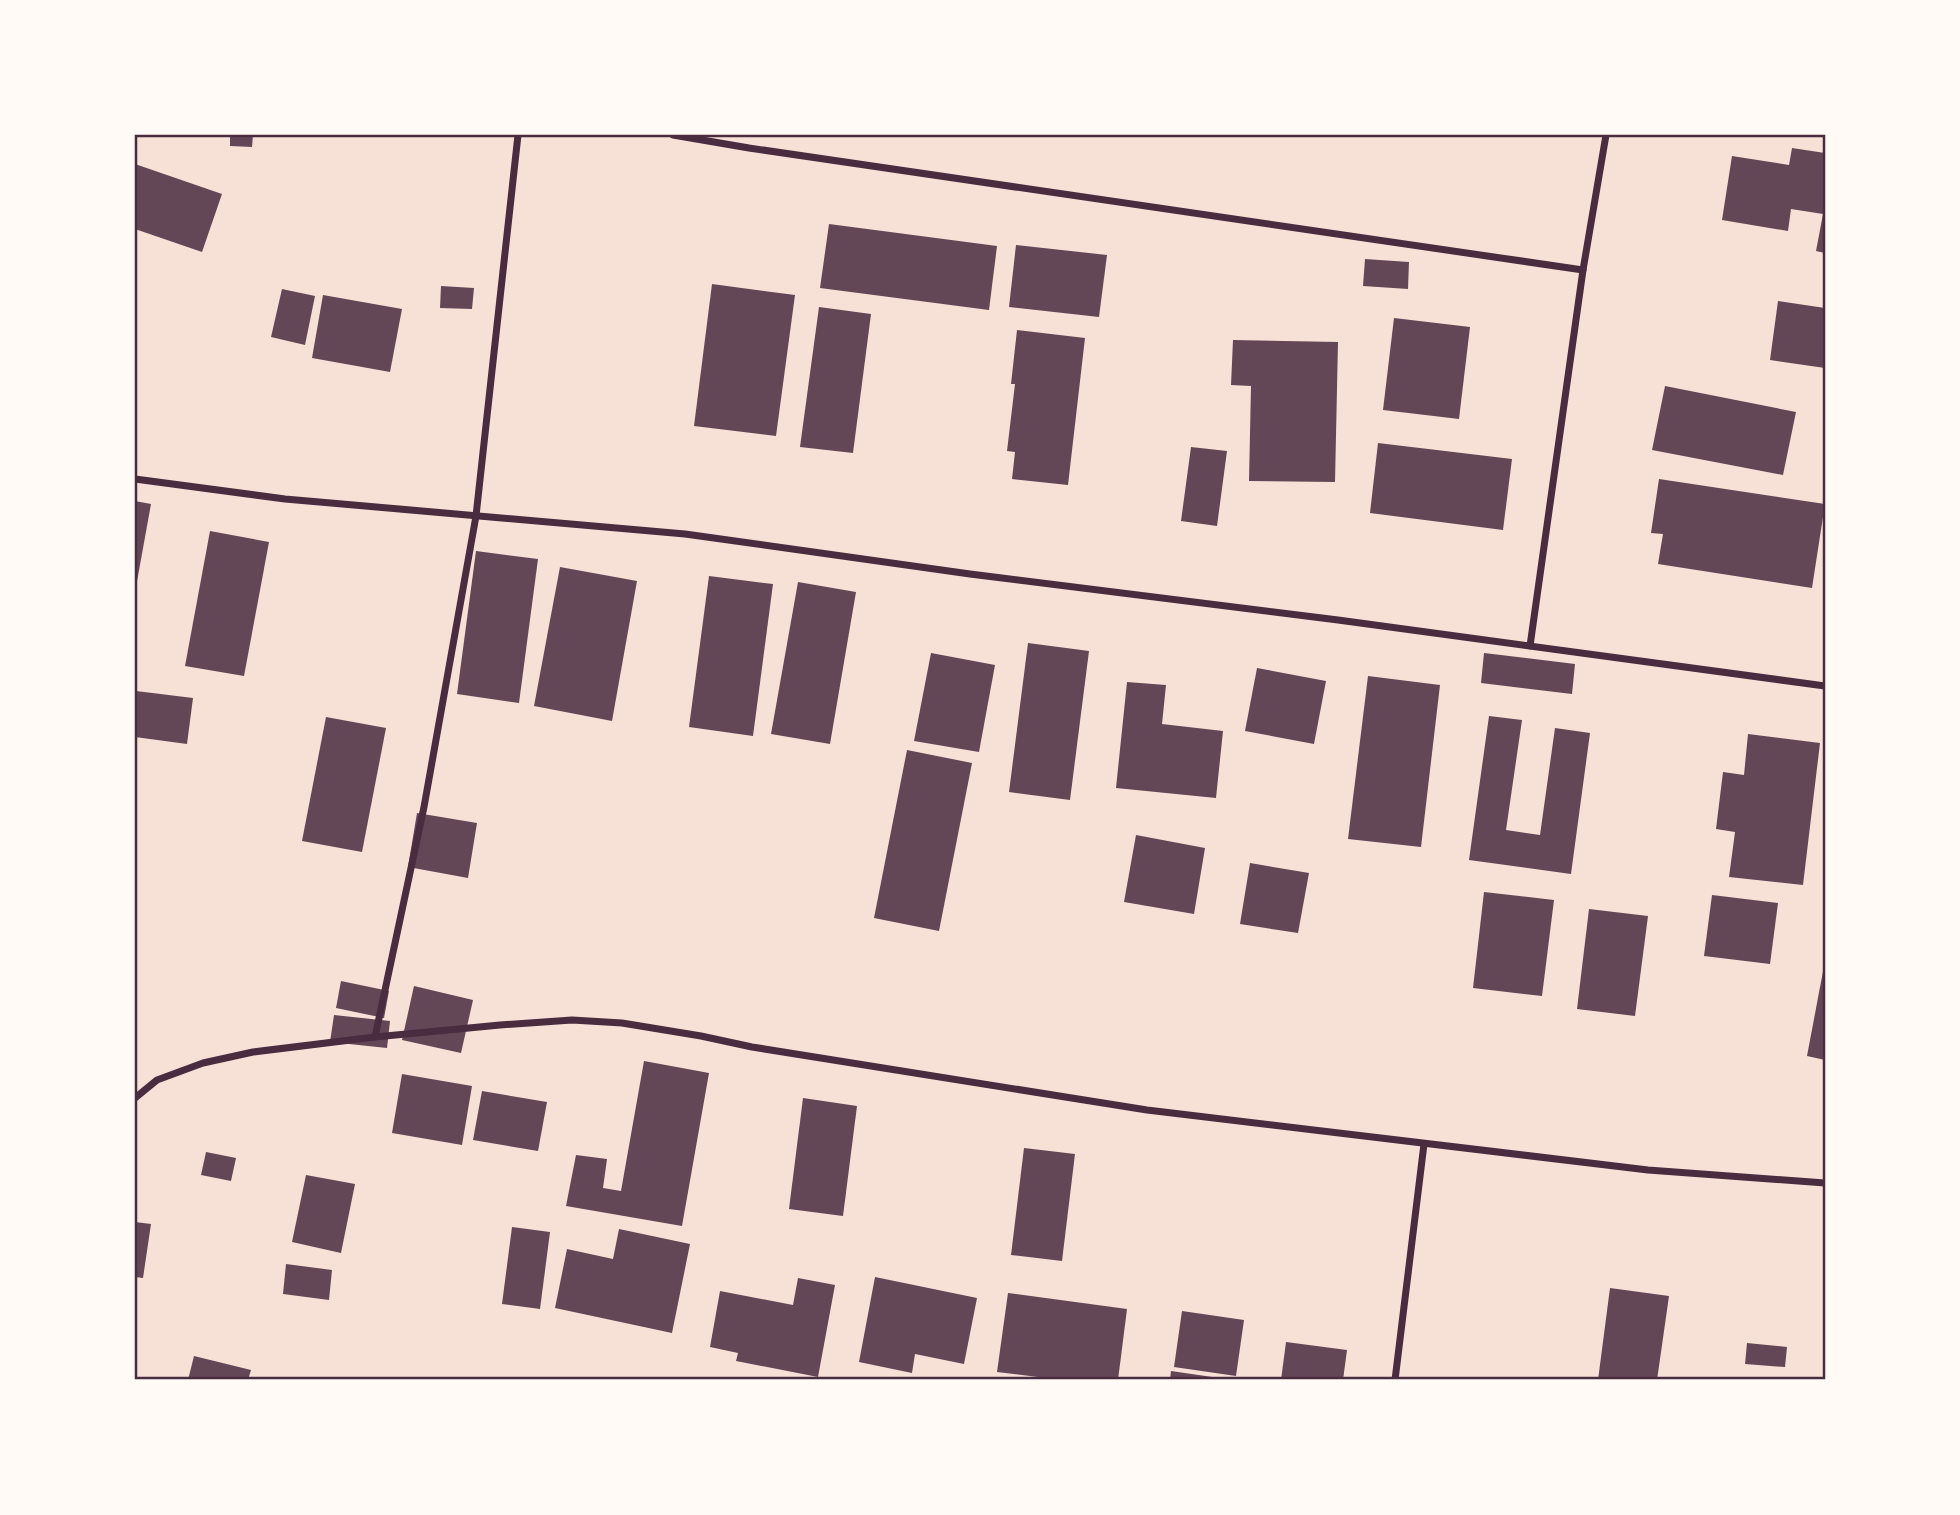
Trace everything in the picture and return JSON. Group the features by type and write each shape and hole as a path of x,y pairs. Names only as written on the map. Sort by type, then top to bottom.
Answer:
{"street":[{"path":"375,1037 424,807 476,516 518,135"},
{"path":"673,135 1583,271"},
{"path":"1530,646 1583,271 1606,135"},
{"path":"135,478 285,499 685,534 1825,686"},
{"path":"135,1098 157,1080 203,1063 253,1052 500,1024 572,1020 622,1023 752,1047 1147,1110 1648,1170 1825,1183"},
{"path":"1395,1380 1424,1144"}],"building":[{"path":"230,135 253,135 252,147 230,146"},
{"path":"1792,148 1825,153 1825,253 1816,251 1823,214 1791,209 1788,231 1722,220 1732,156 1789,165"},
{"path":"135,164 222,194 202,252 135,229"},
{"path":"829,224 997,246 989,310 820,288"},
{"path":"1016,245 1107,255 1099,317 1009,307"},
{"path":"1365,259 1409,262 1408,289 1363,286"},
{"path":"712,284 795,295 776,436 694,426"},
{"path":"441,286 474,288 472,309 440,308"},
{"path":"282,289 315,296 305,345 271,337"},
{"path":"323,295 402,309 390,372 312,358"},
{"path":"1778,301 1825,308 1825,368 1770,360"},
{"path":"819,307 871,314 853,453 800,447"},
{"path":"1394,318 1470,327 1459,419 1383,410"},
{"path":"1017,330 1085,338 1068,485 1012,479 1015,452 1007,451 1015,384 1011,384"},
{"path":"1233,340 1338,342 1335,482 1249,481 1251,386 1231,385"},
{"path":"1665,386 1796,412 1783,475 1652,450"},
{"path":"1378,443 1512,459 1503,530 1370,513"},
{"path":"1191,447 1227,451 1217,526 1181,521"},
{"path":"1659,479 1825,504 1812,588 1658,564 1663,534 1651,533"},
{"path":"135,501 151,504 136,587 135,587"},
{"path":"210,531 269,542 244,676 185,666"},
{"path":"476,551 538,559 519,703 457,694"},
{"path":"560,567 637,581 612,721 534,706"},
{"path":"709,576 773,584 753,736 689,727"},
{"path":"798,582 856,592 830,744 771,734"},
{"path":"1028,643 1089,651 1070,800 1009,792"},
{"path":"931,653 995,665 979,752 914,741"},
{"path":"1484,653 1575,664 1572,694 1481,683"},
{"path":"1257,668 1326,681 1314,744 1245,731"},
{"path":"1368,676 1440,685 1421,847 1348,839"},
{"path":"1127,682 1166,685 1162,724 1223,731 1216,798 1116,788"},
{"path":"136,691 193,698 187,744 135,737"},
{"path":"1489,716 1522,720 1506,830 1540,835 1555,728 1590,733 1571,874 1469,860"},
{"path":"326,717 386,728 362,852 302,841"},
{"path":"1748,734 1820,743 1803,885 1729,877 1735,832 1716,829 1723,772 1744,775"},
{"path":"907,750 972,763 939,931 874,918"},
{"path":"417,813 477,823 468,878 408,867"},
{"path":"1136,835 1205,848 1194,914 1124,902"},
{"path":"1250,863 1309,873 1298,933 1240,924"},
{"path":"1484,892 1554,900 1542,996 1473,988"},
{"path":"1712,895 1778,903 1770,964 1704,956"},
{"path":"1589,909 1648,916 1635,1016 1577,1009"},
{"path":"1825,966 1825,1060 1807,1056"},
{"path":"341,981 389,991 384,1018 336,1008"},
{"path":"414,986 473,1000 461,1053 402,1040"},
{"path":"334,1015 390,1021 387,1048 330,1042"},
{"path":"644,1061 709,1073 682,1226 566,1206 576,1155 607,1159 603,1188 621,1191"},
{"path":"402,1074 472,1086 462,1145 392,1133"},
{"path":"482,1091 547,1102 538,1151 473,1140"},
{"path":"803,1098 857,1106 843,1216 789,1209"},
{"path":"1024,1148 1075,1154 1062,1261 1011,1255"},
{"path":"206,1152 236,1158 231,1181 201,1175"},
{"path":"306,1175 355,1184 341,1253 292,1242"},
{"path":"135,1222 151,1224 143,1278 135,1277"},
{"path":"512,1227 550,1232 540,1309 502,1304"},
{"path":"619,1229 690,1244 672,1333 555,1308 567,1249 613,1259"},
{"path":"286,1264 332,1270 329,1300 283,1294"},
{"path":"875,1277 977,1298 964,1364 915,1354 912,1373 859,1362"},
{"path":"798,1278 835,1285 818,1377 736,1361 738,1353 710,1347 720,1291 793,1305"},
{"path":"1610,1288 1669,1296 1657,1380 1598,1380"},
{"path":"1008,1293 1127,1309 1118,1380 1062,1380 997,1372"},
{"path":"1182,1311 1244,1320 1236,1376 1174,1367"},
{"path":"1286,1342 1347,1350 1343,1380 1281,1380"},
{"path":"1747,1343 1787,1347 1785,1367 1745,1364"},
{"path":"194,1356 251,1370 248,1380 188,1380"},
{"path":"1171,1371 1226,1379 1226,1380 1170,1380"}]}
